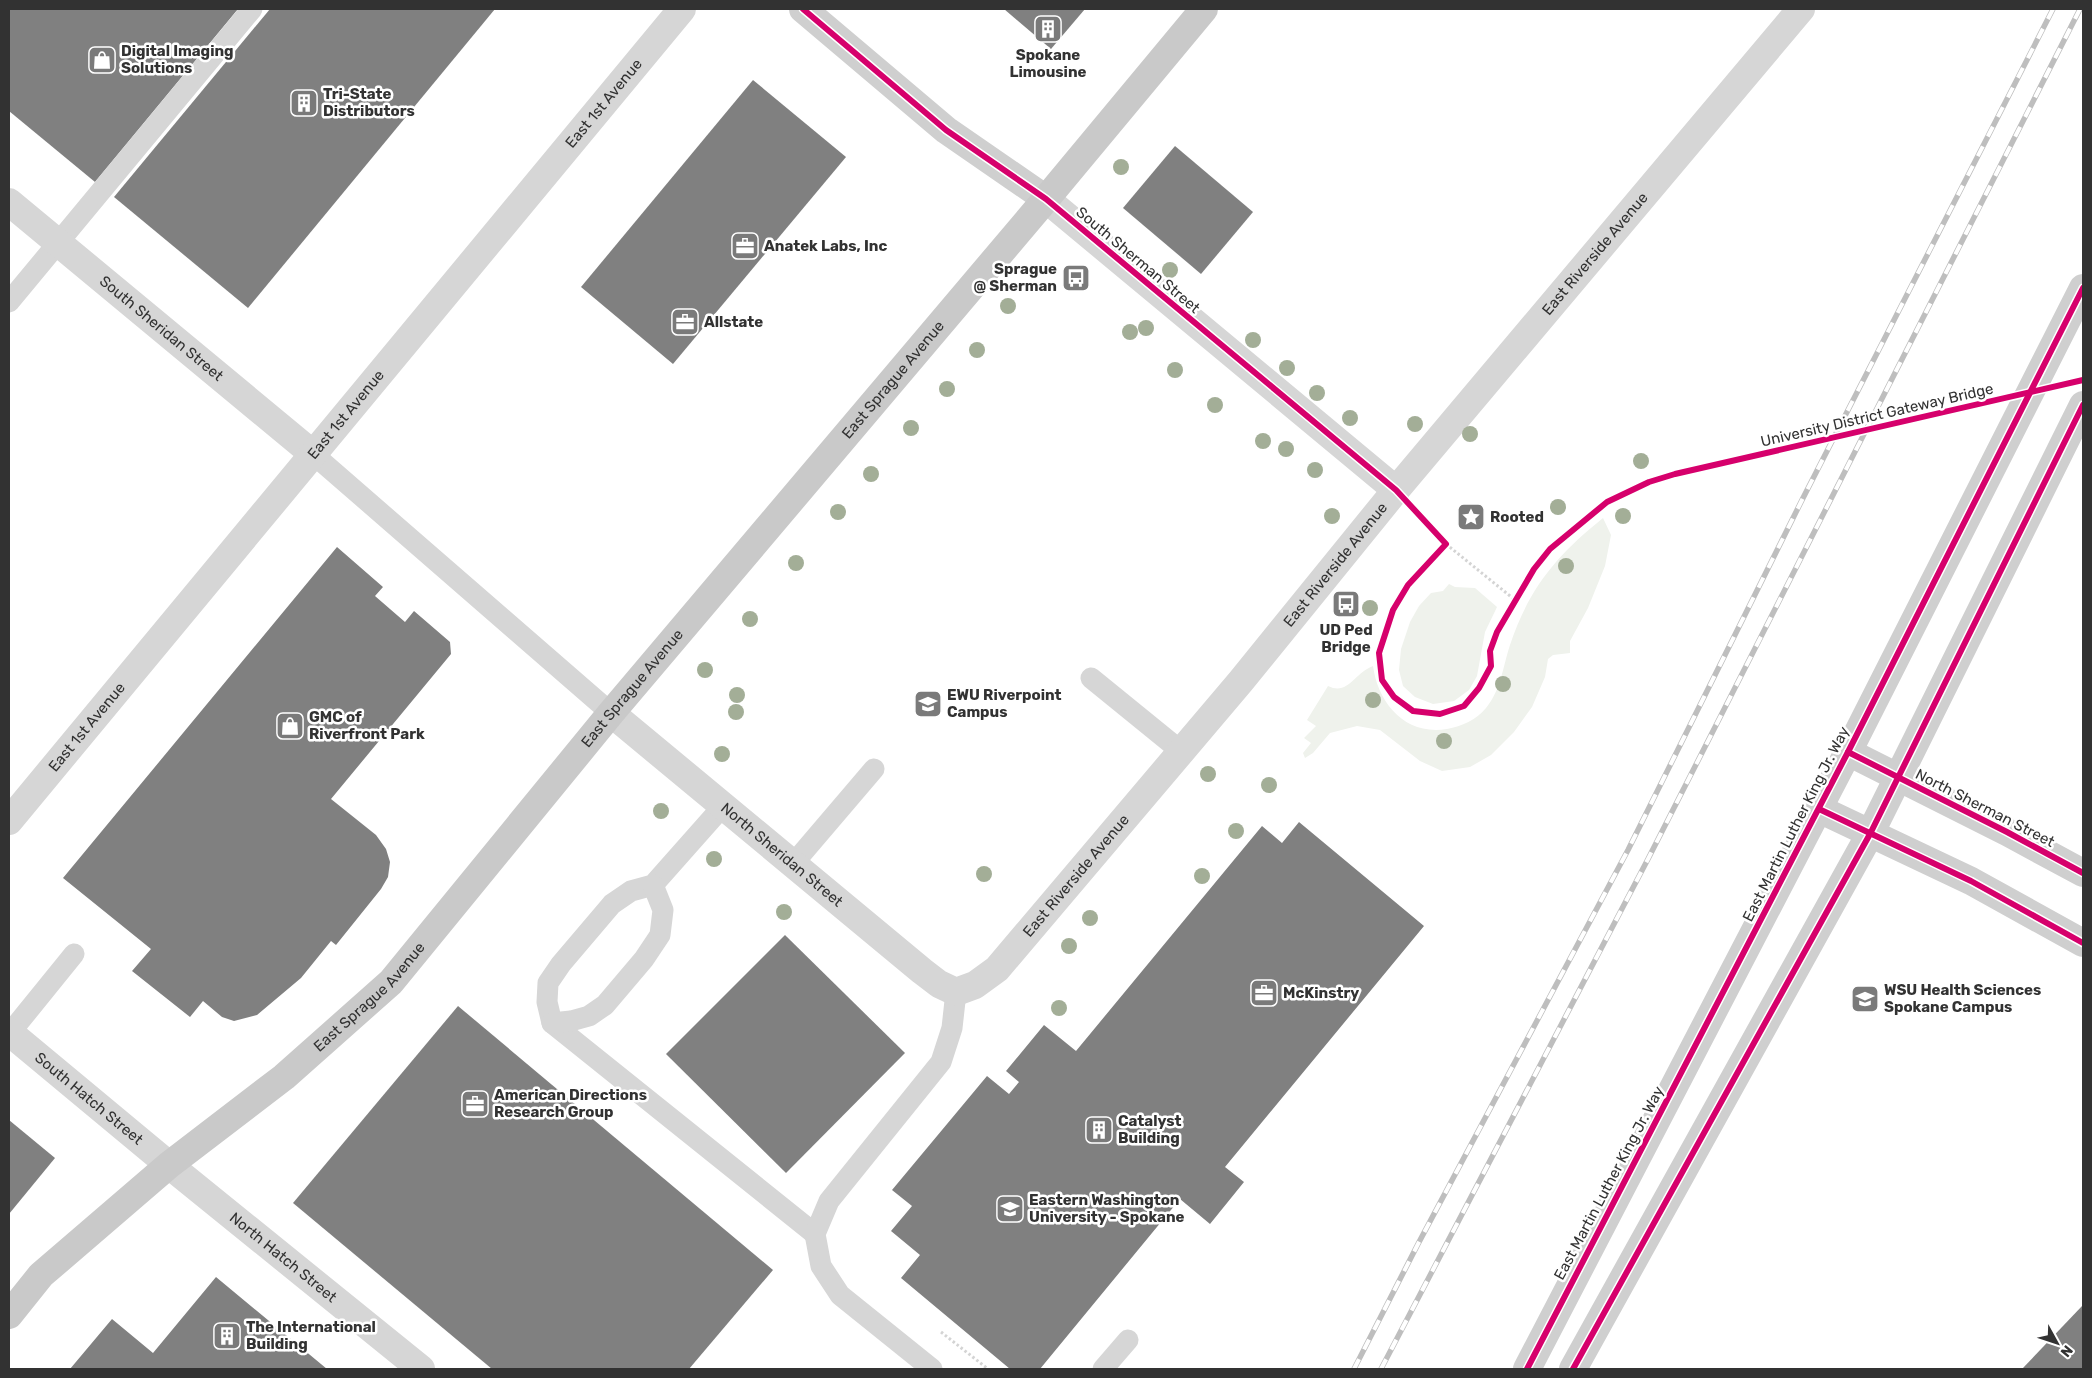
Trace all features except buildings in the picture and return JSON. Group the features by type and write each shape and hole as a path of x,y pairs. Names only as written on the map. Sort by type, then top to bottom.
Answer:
{"main road":[{"name":"East Sprague Avenue","path":"9,1315 41,1275 169,1165 284,1077 391,982 611,713 1046,199 1204,9"}],"street":[{"name":"East 1st Avenue","path":"9,821 682,9"},
{"name":"South Sherman Street","path":"803,9 946,130 1046,199 1396,490"},
{"name":"East Riverside Avenue","path":"956,992 975,985 998,969 1182,752 1396,490 1802,9"},
{"name":"South Sheridan Street","path":"9,202 313,454"},
{"name":"East Martin Luther King Jr. Way","path":"1527,1369 1819,809 2083,288"},
{"path":"1573,1369 1870,834 2083,405"},
{"name":"North Sheridan Street","path":"611,713 922,971 939,984 956,992"},
{"name":"North Sherman Street","path":"1848,752 2007,832 2083,873"},
{"path":"1819,809 1970,881 2083,943"},
{"name":"South Hatch Street","path":"9,1033 169,1165"},
{"name":"North Hatch Street","path":"169,1165 420,1369"}],"lane":[{"path":"9,302 252,9"},
{"path":"313,454 611,713"},
{"path":"1092,678 1182,752"},
{"path":"792,864 874,769"},
{"path":"723,806 653,885 631,890 612,904 560,964 548,983 547,1002 552,1023 815,1234"},
{"path":"552,1023 571,1021 589,1016 605,1005 644,959 660,934 663,910 653,885"},
{"path":"9,1033 74,954"},
{"path":"932,1369 840,1295 821,1266 815,1234 829,1201 941,1062 952,1028 956,992"},
{"path":"1103,1369 1128,1340"}],"path":[{"path":"1440,538 1515,600"},
{"path":"1440,550 1446,544"},
{"path":"1511,608 1520,592"},
{"path":"941,1332 988,1369"}],"shaded area":[{"path":"1603,518 1611,535 1605,566 1588,608 1570,641 1570,653 1553,655 1548,659 1545,677 1532,707 1514,732 1491,755 1470,767 1442,771 1420,761 1380,730 1357,726 1330,733 1313,753 1305,758 1303,753 1311,743 1304,738 1316,726 1307,720 1328,686 1341,688 1346,686 1366,669 1373,666 1376,680 1388,704 1406,722 1432,730 1447,729 1463,724 1478,716 1495,694 1510,645 1526,606 1546,574 1572,545"},
{"path":"1449,584 1455,587 1475,588 1497,607 1485,632 1477,676 1469,690 1454,701 1433,704 1415,697 1403,686 1399,670 1401,649 1410,622 1419,606 1431,593 1443,591"}],"railway":[{"path":"1354,1369 1418,1244 1628,850 1802,500 2053,9"},
{"path":"1381,1369 1648,859 2080,9"}],"cycle path":[{"name":"University District Gateway Bridge","path":"803,9 946,130 1046,199 1396,490 1446,544 1408,585 1393,610 1379,653 1382,680 1394,697 1413,711 1440,714 1464,706 1479,688 1491,666 1490,651 1497,632 1534,569 1550,549 1607,502 1649,482 1675,474 2083,380"},
{"path":"1527,1369 1848,752 2083,288"},
{"path":"1573,1369 1870,834 2083,405"},
{"path":"1848,752 2007,832 2083,873"},
{"path":"1819,809 1971,881 2083,943"}],"place":[{"name":"Spokane Limousine","path":"1048,29"},
{"name":"Digital Imaging Solutions","path":"102,60"},
{"name":"Tri-State Distributors","path":"304,103"},
{"name":"Anatek Labs, Inc","path":"745,246"},
{"name":"Sprague @ Sherman","path":"1076,278"},
{"name":"Allstate","path":"685,322"},
{"name":"Rooted","path":"1471,517"},
{"name":"UD Ped Bridge","path":"1346,604"},
{"name":"EWU Riverpoint Campus","path":"928,704"},
{"name":"GMC of Riverfront Park","path":"290,726"},
{"name":"McKinstry","path":"1264,993"},
{"name":"WSU Health Sciences Spokane Campus","path":"1865,999"},
{"name":"American Directions Research Group","path":"475,1104"},
{"name":"Catalyst Building","path":"1099,1130"},
{"name":"Eastern Washington University - Spokane","path":"1010,1209"},
{"name":"The International Building","path":"227,1336"}]}
